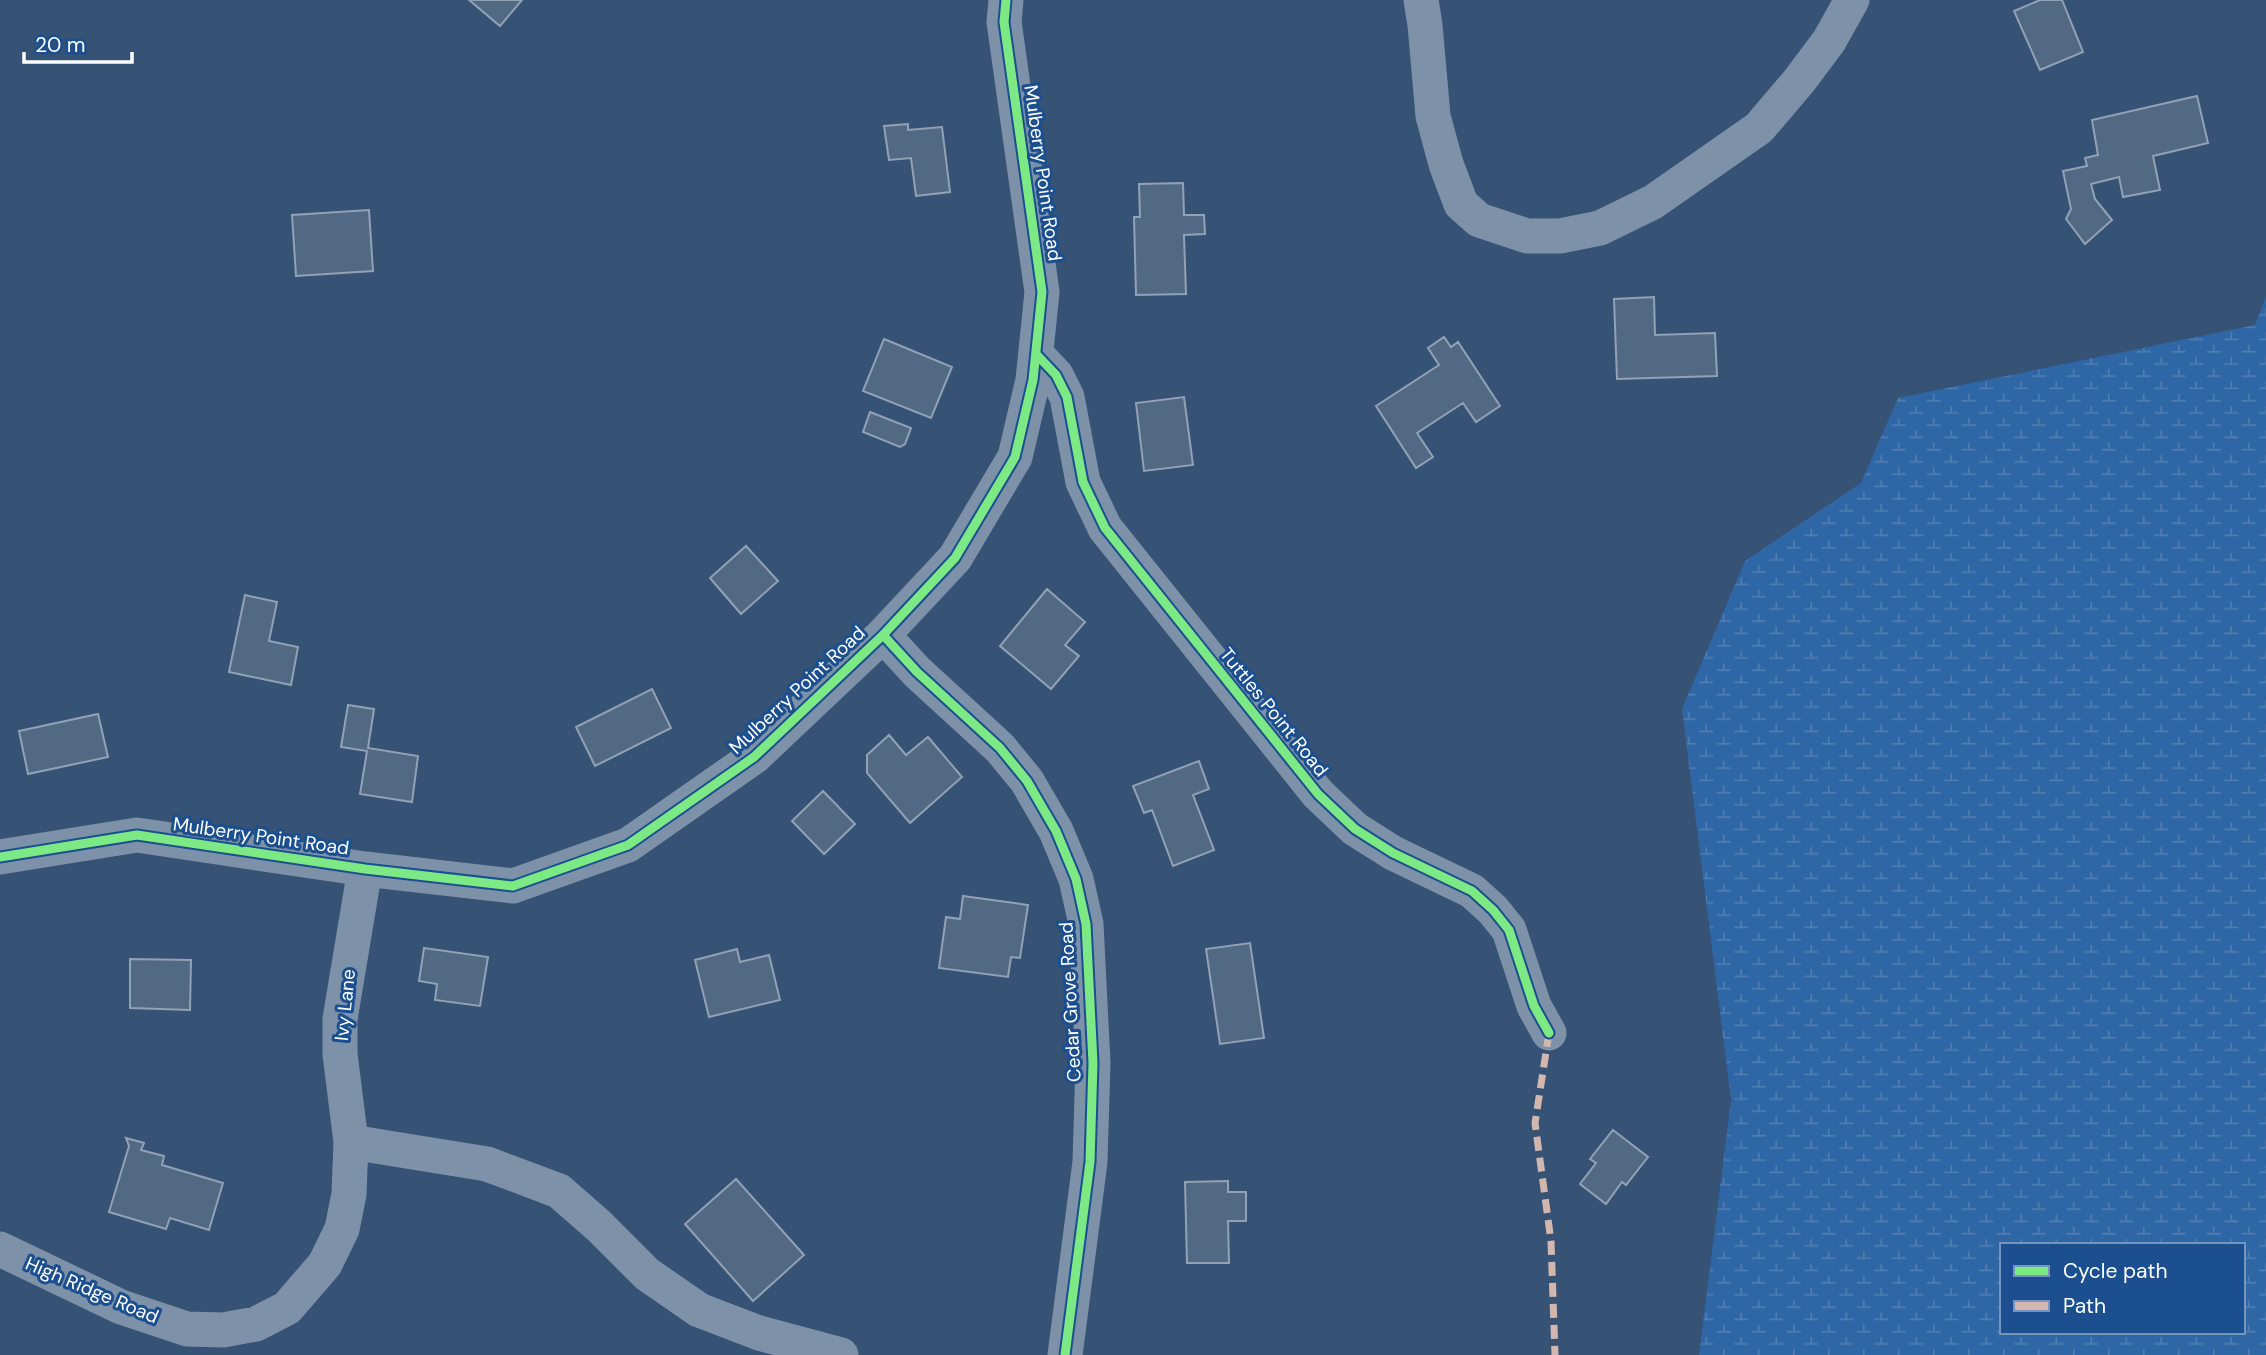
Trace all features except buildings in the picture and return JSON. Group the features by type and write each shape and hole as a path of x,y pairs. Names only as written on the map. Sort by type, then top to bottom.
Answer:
{"street":[{"name":"Mulberry Point Road","path":"0,857 137,835 365,869 513,886 628,845 754,757 883,635 955,558 1015,457 1037,355 1042,292 1004,22 1006,0"},
{"path":"1421,0 1433,116 1461,204 1479,220 1527,236 1549,236 1600,228 1653,202 1759,128 1829,41 1852,0"},
{"name":"Tuttles Point Road","path":"1037,355 1056,375 1067,397 1083,482 1105,528 1318,794 1355,829 1393,853 1472,891 1493,910 1510,930 1534,1006 1549,1033"},
{"name":"Cedar Grove Road","path":"883,635 917,672 1000,748 1027,781 1056,831 1076,879 1086,923 1093,1063 1090,1162 1065,1355"},
{"name":"Ivy Lane","path":"351,1142 340,1054 341,1019 365,869"},
{"path":"351,1142 486,1164 558,1191 599,1226 647,1274 699,1310 759,1333 841,1355"},
{"name":"High Ridge Road","path":"0,1249 121,1307 187,1329 223,1330 256,1324 287,1308 325,1264 342,1229 352,1170 351,1142"}],"green space":[{"path":"2266,296 2266,1355 1699,1355 1731,1100 1682,709 1745,561 1861,483 1898,398 2255,325"}],"marked path":[{"path":"1549,1033 1535,1123 1551,1241 1555,1355"}],"cycle path":[{"path":"0,857 137,835 365,869 513,886 628,845 754,757 883,635 955,558 1015,457 1033,380 1042,292 1004,22 1006,0"},
{"path":"1037,355 1056,375 1067,397 1083,482 1105,528 1318,794 1355,829 1393,853 1472,891 1493,910 1509,930 1534,1006 1549,1033"},
{"path":"883,635 917,672 1000,748 1027,781 1056,831 1076,879 1086,924 1093,1063 1090,1162 1065,1355"}]}
